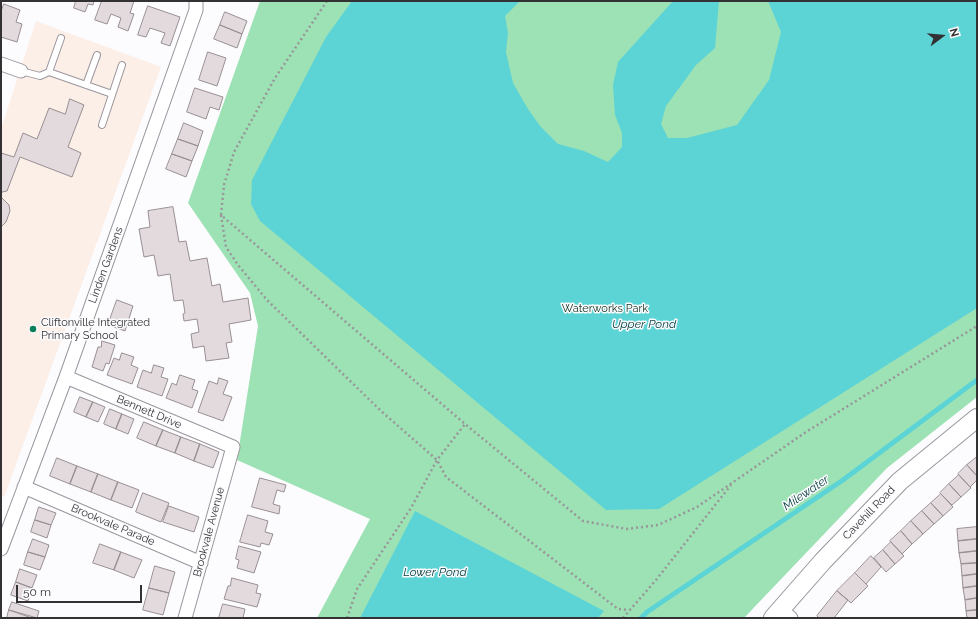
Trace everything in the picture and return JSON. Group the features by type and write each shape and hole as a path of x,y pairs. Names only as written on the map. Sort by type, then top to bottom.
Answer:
{"main road":[{"name":"Cavehill Road","path":"782,615 822,561 900,481 977,418"}],"street":[{"name":"Linden Gardens","path":"1,549 66,377 196,10 196,1"},
{"path":"1,64 21,71"},
{"name":"Bennett Drive","path":"66,377 233,446"},
{"name":"Brookvale Avenue","path":"186,618 233,446"},
{"name":"Brookvale Parade","path":"24,487 201,563"}],"lane":[{"path":"49,72 61,38"},
{"path":"86,85 97,55"},
{"path":"102,125 122,65"},
{"path":"21,71 40,76 49,72 112,94"}],"path":[{"path":"328,1 275,78 234,152 224,185 221,215 226,247 238,266 267,300 381,411 437,460 446,477 618,609 629,610"},
{"path":"221,215 465,424 583,521 627,529 658,525 697,507 806,432 977,326"},
{"path":"347,618 357,589 411,508 437,460 465,424"},
{"path":"623,618 656,580 732,483"}],"shaded area":[{"name":"Cliftonville Integrated Primary School","path":"36,21 161,67 4,497 1,496 1,129"}],"green space":[{"name":"Upper Pond","path":"260,1 977,1 977,397 887,468 744,618 317,618 370,519 237,460 258,326 250,293 188,203"}],"water":[{"name":"Upper Pond","path":"352,1 520,1 505,16 508,33 506,52 513,83 540,126 558,144 584,151 608,162 622,147 622,133 615,115 613,85 618,62 673,1 719,1 715,48 696,65 666,106 661,124 668,138 687,138 737,125 769,80 781,32 768,1 977,1 977,308 659,509 606,510 260,221 251,204 252,180 326,37"},
{"name":"Lower Pond","path":"415,511 604,611 598,618 360,618"}],"building":[{"path":"76,1 94,1 93,5 88,4 85,12 74,8"},
{"path":"102,1 134,1 130,13 134,14 128,31 118,27 121,18 111,14 107,24 95,20"},
{"path":"4,4 20,10 16,22 22,24 17,42 1,37 1,12"},
{"path":"148,6 180,17 170,46 161,43 165,33 150,28 146,37 138,35"},
{"path":"225,12 247,21 242,34 220,25"},
{"path":"220,25 242,34 237,48 214,39"},
{"path":"208,52 226,58 217,86 199,80"},
{"path":"195,88 223,97 219,110 210,107 206,119 187,112"},
{"path":"70,99 84,105 68,147 81,153 72,177 20,157 7,191 2,192 1,195 1,153 14,157 23,133 37,139 49,108 65,114"},
{"path":"184,123 203,131 198,146 178,139"},
{"path":"178,139 198,146 192,161 172,154"},
{"path":"172,154 192,161 186,177 166,169"},
{"path":"1,197 9,205 10,211 6,222 1,227"},
{"path":"173,207 179,242 186,241 190,261 207,258 212,286 220,284 223,302 248,298 251,320 229,324 232,342 226,343 229,358 206,361 204,346 193,348 191,334 199,332 197,319 184,321 183,314 185,313 183,300 174,301 170,274 158,276 154,255 144,257 139,229 150,227 148,211"},
{"path":"117,300 133,306 125,331 108,325"},
{"path":"102,341 115,345 109,364 106,363 103,371 92,367 98,347 101,347"},
{"path":"122,353 134,357 131,365 138,368 132,384 107,375 114,358 119,360"},
{"path":"154,365 164,368 161,377 168,379 162,396 137,387 143,370 151,373"},
{"path":"180,375 195,380 192,389 198,391 192,408 166,398 172,383 176,385"},
{"path":"219,378 228,381 223,394 232,397 223,421 198,412 209,381 217,384"},
{"path":"80,397 93,402 86,417 74,412"},
{"path":"93,402 105,407 98,422 86,417"},
{"path":"110,409 122,414 116,429 104,424"},
{"path":"122,414 134,419 128,434 116,429"},
{"path":"144,422 163,430 156,446 137,438"},
{"path":"163,430 181,437 175,453 156,446"},
{"path":"181,437 200,444 194,461 175,453"},
{"path":"200,444 219,452 213,468 194,461"},
{"path":"977,457 977,476 967,465"},
{"path":"57,458 77,466 70,484 50,476"},
{"path":"967,465 977,476 977,480 970,487 958,474"},
{"path":"77,466 98,474 91,492 70,484"},
{"path":"98,474 118,482 111,500 91,492"},
{"path":"959,475 971,488 961,497 949,484"},
{"path":"260,478 286,485 284,492 277,490 273,504 280,506 279,514 252,507"},
{"path":"118,482 139,490 132,508 111,500"},
{"path":"949,484 961,497 952,505 940,493"},
{"path":"143,493 169,503 161,522 136,512"},
{"path":"941,494 953,507 943,516 931,503"},
{"path":"931,503 943,516 934,524 922,511"},
{"path":"169,506 199,517 194,532 163,522"},
{"path":"39,507 56,513 51,525 35,520"},
{"path":"922,511 934,524 923,534 911,521"},
{"path":"248,515 268,521 265,532 273,534 269,545 261,543 260,547 240,542"},
{"path":"35,520 51,525 47,538 31,532"},
{"path":"911,521 923,534 912,544 901,531"},
{"path":"977,527 977,539 958,541 957,529"},
{"path":"901,531 912,544 902,554 890,541"},
{"path":"33,539 49,545 45,557 28,552"},
{"path":"977,539 977,551 959,553 958,541"},
{"path":"891,542 904,556 895,564 883,550"},
{"path":"100,544 121,552 114,570 93,563"},
{"path":"239,546 261,552 254,573 237,568 239,560 236,559"},
{"path":"883,550 895,564 886,572 874,558"},
{"path":"977,551 977,563 961,564 959,553"},
{"path":"28,552 45,557 40,570 24,565"},
{"path":"121,552 142,560 134,578 114,570"},
{"path":"871,556 881,567 866,584 855,573"},
{"path":"977,563 977,574 962,576 961,564"},
{"path":"155,566 175,572 169,593 149,588"},
{"path":"20,569 37,575 32,588 16,582"},
{"path":"855,573 868,586 851,603 837,591"},
{"path":"977,574 977,586 963,588 962,576"},
{"path":"232,578 258,585 256,593 261,594 257,607 224,599"},
{"path":"16,582 32,588 28,601 11,595"},
{"path":"977,586 977,598 965,600 963,588"},
{"path":"149,588 169,593 163,615 143,610"},
{"path":"837,591 848,600 834,618 819,618 817,616"},
{"path":"977,598 977,610 966,611 965,600"},
{"path":"12,602 39,611 37,618 9,610"},
{"path":"223,604 245,609 243,618 219,618"},
{"path":"9,610 32,618 7,618"},
{"path":"977,610 977,618 967,618 966,611"}],"waterway":[{"name":"Milewater","path":"641,618 647,612 843,480 977,380"}],"place":[{"name":"Cliftonville Integrated Primary School","path":"33,329"}],"park label":[{"name":"Waterworks Park","path":"605,309"}]}
